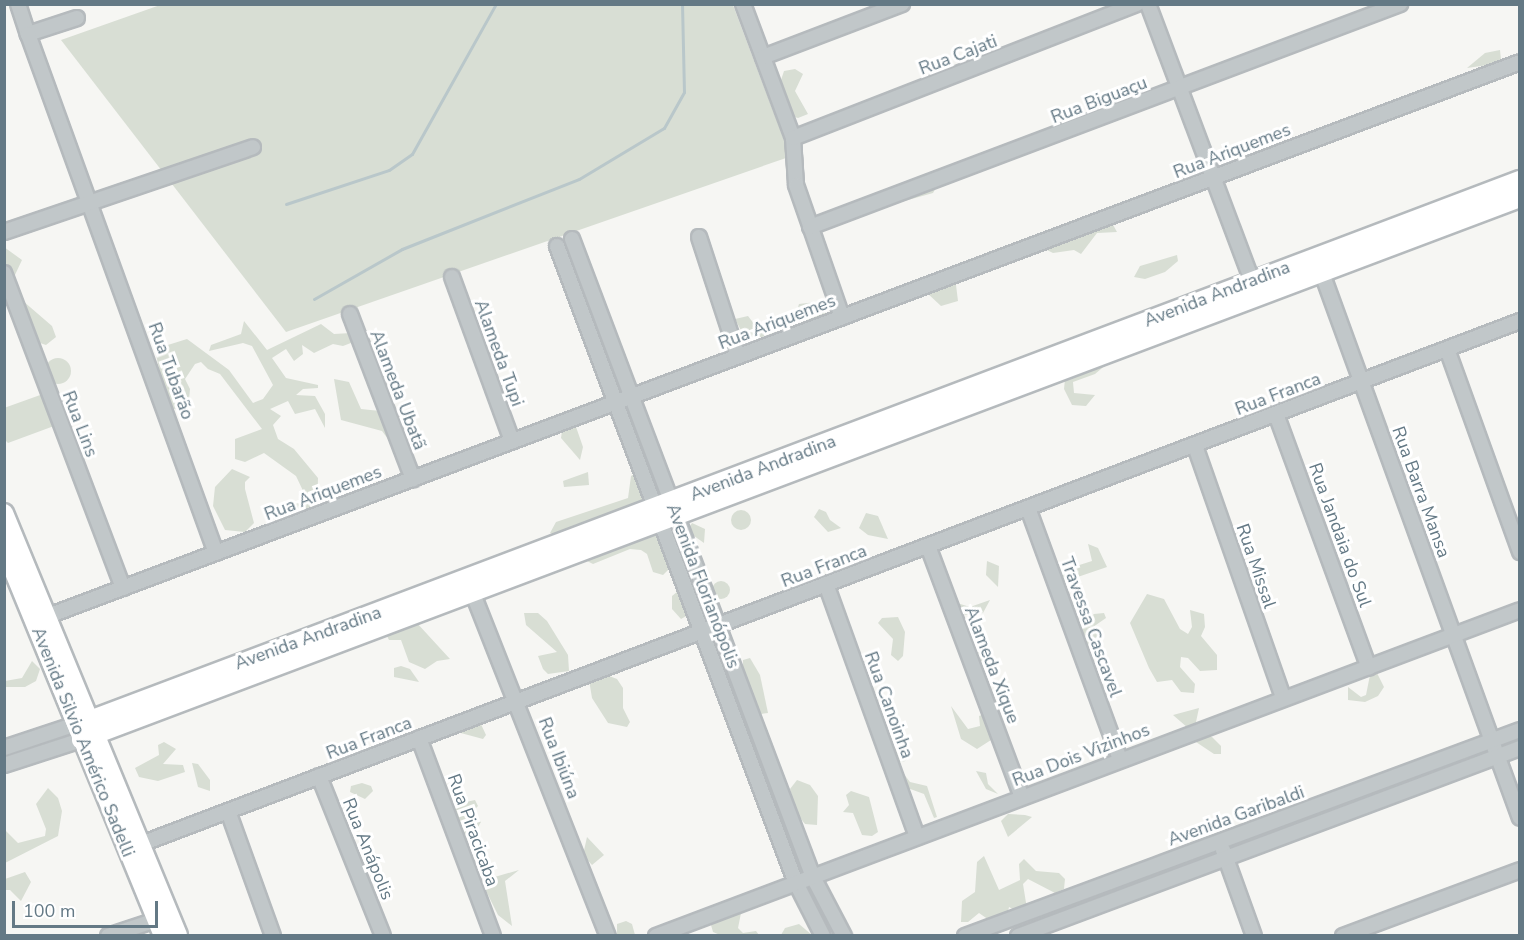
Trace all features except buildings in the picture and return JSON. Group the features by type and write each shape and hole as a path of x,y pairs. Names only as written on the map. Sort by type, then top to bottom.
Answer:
{"main road":[{"name":"Avenida Andradina","path":"1029,374 1252,280 1319,266 1520,180"},
{"name":"Avenida Andradina","path":"85,729 410,609 1319,266 1520,198"},
{"path":"4,513 48,616 85,729"},
{"name":"Avenida Andradina","path":"410,609 473,594 665,513"},
{"name":"Avenida Silvio Américo Sadelli","path":"5,548 85,729 141,844 178,936"},
{"name":"Avenida Silvio Américo Sadelli","path":"85,729 159,928"}],"street":[{"name":"Rua Tubarão","path":"18,4 216,553"},
{"path":"743,4 793,138 796,185 842,317"},
{"path":"763,57 902,4"},
{"name":"Rua Cajati","path":"793,138 1137,4"},
{"path":"1148,4 1252,280"},
{"name":"Rua Biguaçu","path":"810,227 1400,4"},
{"path":"28,34 77,18"},
{"name":"Rua Ariquemes","path":"48,616 1520,62"},
{"path":"4,232 253,147"},
{"path":"699,237 738,356"},
{"name":"Avenida Florianópolis","path":"572,239 630,397 700,632 796,883 823,936"},
{"name":"Avenida Florianópolis","path":"557,246 615,402 665,513"},
{"name":"Rua Barra Mansa","path":"1319,266 1497,757"},
{"name":"Rua Lins","path":"4,273 123,588"},
{"name":"Alameda Tupi","path":"452,277 512,441"},
{"name":"Alameda Ubatã","path":"350,314 413,479"},
{"name":"Rua Franca","path":"141,844 1520,321"},
{"path":"1447,349 1520,552"},
{"name":"Rua Jandaia do Sul","path":"1276,414 1369,668"},
{"name":"Rua Missal","path":"1195,446 1283,698"},
{"name":"Travessa Cascavel","path":"1028,508 1120,759"},
{"path":"665,513 718,625 813,877 844,936"},
{"name":"Alameda Xique","path":"928,546 1022,797"},
{"name":"Rua Canoinha","path":"826,584 917,837"},
{"name":"Rua Ibiúna","path":"473,594 518,701 608,936"},
{"name":"Rua Dois Vizinhos","path":"656,936 1120,759 1520,610"},
{"name":"Avenida Andradina","path":"4,748 85,729"},
{"name":"Avenida Andradina","path":"4,765 85,729"},
{"name":"Avenida Garibaldi","path":"965,936 1520,730"},
{"name":"Rua Piracicaba","path":"419,738 493,936"},
{"name":"Avenida Garibaldi","path":"1018,936 1520,748"},
{"path":"1497,757 1520,818"},
{"name":"Rua Anápolis","path":"319,776 383,936"},
{"path":"228,811 273,936"},
{"path":"1219,841 1254,936"},
{"path":"1343,936 1520,870"},
{"path":"108,936 159,928"}],"shaded area":[{"path":"163,4 733,5 786,145 786,158 286,332 61,40"},
{"path":"1500,50 1501,60 1495,64 1467,68 1485,53"},
{"path":"795,69 803,74 795,91 808,114 798,118 791,116 779,86 784,71"},
{"path":"938,184 933,193 883,207 884,204"},
{"path":"1111,221 1117,232 1097,233 1081,254 1074,250 1053,253 1043,248"},
{"path":"4,247 22,260 14,277 23,301 52,326 56,337 46,345 40,343 28,325 5,263"},
{"path":"1177,255 1178,261 1165,272 1145,279 1134,277 1140,266"},
{"path":"950,281 956,285 958,301 941,306 926,292"},
{"path":"816,302 829,316 810,321 796,314 799,304"},
{"path":"748,316 758,329 776,326 777,336 745,338 735,319"},
{"path":"244,321 267,350 321,324 334,334 351,333 356,341 343,346 333,344 314,353 302,345 303,354 294,361 286,349 272,358 286,378 318,385 318,388 303,389 296,395 315,396 325,414 325,428 315,409 295,414 288,401 270,409 281,416 273,425 278,439 294,449 318,478 317,510 301,517 290,510 305,495 296,476 264,453 245,462 235,459 235,439 262,429 220,374 208,369 201,362 195,364 185,379 190,389 189,400 179,410 170,408 163,389 155,349 187,339 229,370 253,403 263,399 273,385 252,346 243,343 209,351 211,345 241,334"},
{"path":"58,358 67,362 71,371 67,380 58,384 49,380 45,371 49,362"},
{"path":"1114,358 1095,374 1073,382 1074,393 1095,395 1086,406 1072,405 1064,389 1065,379"},
{"path":"334,379 349,382 361,409 380,411 400,455 382,431 341,420"},
{"path":"43,394 54,426 8,443 5,440 4,408"},
{"path":"575,424 583,447 580,460 561,438 562,431"},
{"path":"232,469 250,477 245,482 245,489 254,523 245,532 225,530 213,506 215,487"},
{"path":"588,472 589,485 564,487 563,481"},
{"path":"636,473 646,503 559,537 550,533 556,522 628,498 631,476"},
{"path":"819,509 826,512 830,520 841,528 828,532 814,517"},
{"path":"737,510 745,510 751,516 751,524 745,530 737,530 731,524 731,516"},
{"path":"866,513 878,516 888,539 868,535 859,528"},
{"path":"692,523 705,529 704,543 687,531"},
{"path":"656,532 673,565 663,575 653,572 647,554 641,550 630,549 593,564 585,560 584,557"},
{"path":"1088,544 1098,548 1107,567 1063,582 1056,565 1065,563 1070,568 1092,561"},
{"path":"840,558 850,562 851,568 831,575"},
{"path":"987,561 999,566 998,587 986,575"},
{"path":"721,581 727,584 730,590 727,596 721,599 715,596 712,590 715,584"},
{"path":"677,592 690,614 681,619 672,609 672,596"},
{"path":"1147,594 1164,599 1180,629 1188,634 1192,627 1190,610 1204,614 1205,627 1201,636 1217,655 1217,670 1200,671 1188,658 1181,657 1180,667 1195,684 1194,693 1181,692 1172,680 1157,682 1149,668 1130,623"},
{"path":"990,600 983,613 965,615 954,606 957,603 970,607"},
{"path":"524,613 538,613 547,621 568,655 569,671 548,674 543,669 538,656 557,652 526,625"},
{"path":"1104,613 1106,618 1093,627 1104,632 1101,642 1088,648 1081,634 1081,624 1094,614"},
{"path":"898,617 905,632 903,656 898,661 891,655 893,639 878,623 882,618"},
{"path":"416,622 450,659 437,661 425,669 409,662 401,640 389,640 386,634"},
{"path":"978,643 986,643 991,648 989,659 978,661 973,656 973,648"},
{"path":"750,658 760,675 768,713 761,714 758,709 743,667 743,660"},
{"path":"32,661 40,669 36,681 25,687 5,687 5,681 22,678"},
{"path":"401,666 410,669 419,682 394,677 394,668"},
{"path":"1376,671 1384,687 1378,696 1365,702 1348,700 1348,687 1361,697 1366,695 1370,675"},
{"path":"604,674 617,679 623,688 623,708 630,722 627,727 608,723 592,698 589,680"},
{"path":"951,706 968,729 980,726 979,716 982,715 991,740 977,749 961,739"},
{"path":"1199,708 1196,722 1200,727 1188,728 1173,715"},
{"path":"479,720 486,735 483,739 457,732"},
{"path":"1200,735 1212,737 1221,746 1221,754 1214,754 1196,742 1194,739"},
{"path":"164,742 176,749 163,764 183,765 185,772 158,781 139,777 135,768 159,755 158,745"},
{"path":"901,746 909,754 901,762 893,754"},
{"path":"192,763 198,764 210,780 210,791 198,787"},
{"path":"900,769 910,782 927,786 937,817 934,818 924,794 902,786"},
{"path":"976,771 986,773 988,784 998,794 986,789"},
{"path":"797,780 810,785 818,796 817,825 805,824 797,814 790,789"},
{"path":"362,783 371,786 373,791 365,799 350,792 351,786"},
{"path":"48,788 58,798 62,811 58,836 5,863 5,830 18,843 45,836 46,829 36,804"},
{"path":"851,791 869,797 878,832 872,836 862,835 853,813 843,812 849,805 846,795"},
{"path":"475,800 478,806 471,813 481,822 466,846 452,817 457,804"},
{"path":"1008,814 1032,817 1008,837 1001,821"},
{"path":"587,837 604,855 592,865 583,855"},
{"path":"984,856 999,890 1020,880 1019,864 1024,859 1036,871 1059,873 1065,879 1064,889 1055,893 1028,879 1023,884 1027,909 1018,912 1009,907 1007,916 989,920 979,913 968,922 961,922 962,901 975,892 977,862"},
{"path":"519,870 505,881 512,926 498,915 481,881"},
{"path":"25,872 31,882 21,901 10,890 5,890 5,879"},
{"path":"742,908 738,928 743,933 756,931 759,935 720,935 713,932 711,925"},
{"path":"626,921 632,924 635,935 617,935 617,924"},
{"path":"799,924 812,935 781,935 785,928"}],"waterway":[{"path":"286,204 389,170 412,154 496,4"},
{"path":"314,299 402,249 579,179 664,128 684,92 682,4"}]}
